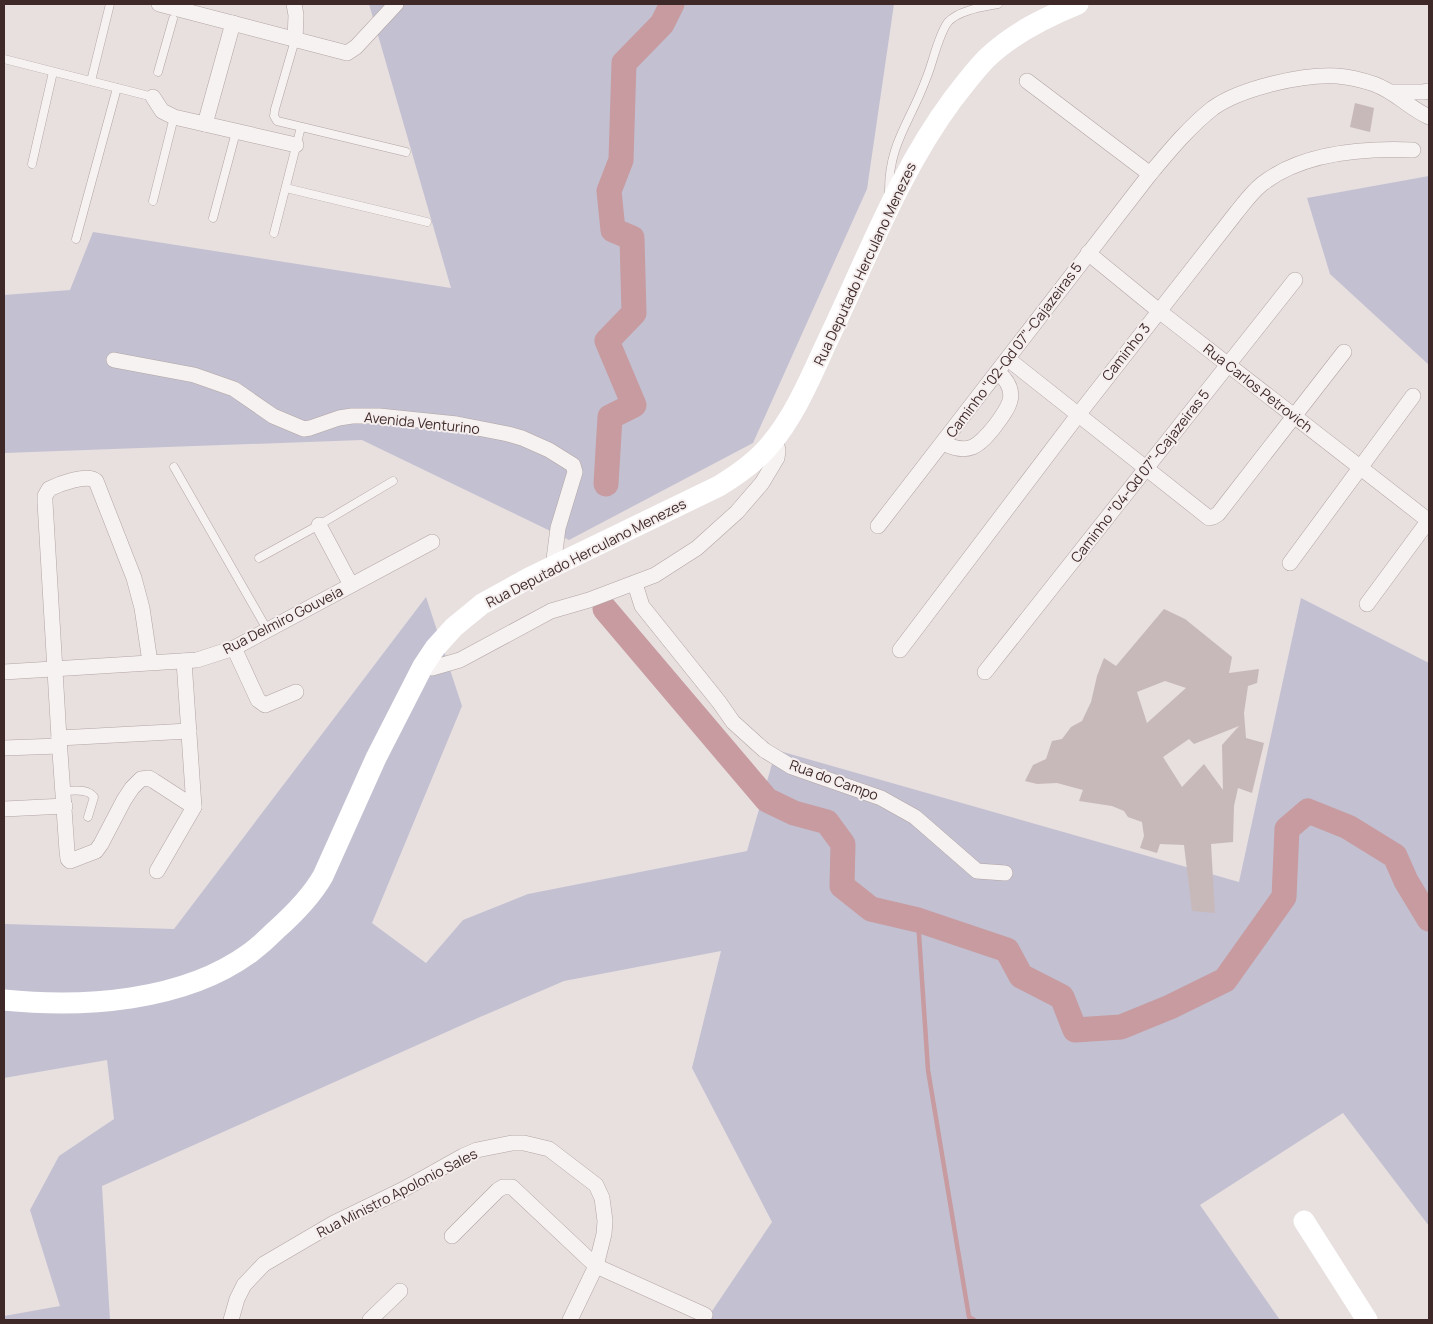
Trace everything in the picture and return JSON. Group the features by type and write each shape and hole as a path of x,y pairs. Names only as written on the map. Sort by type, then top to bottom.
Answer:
{"main road":[{"name":"Rua Deputado Herculano Menezes","path":"4,1000 40,1004 132,998 182,986 204,978 249,953 289,919 315,890 334,855 376,758 434,648 465,617 482,604 719,486 741,472 759,457 789,418 810,378 889,207 932,128 967,80 988,58 1031,26 1078,4"},
{"path":"1304,1221 1367,1320"}],"street":[{"path":"159,4 174,13 202,9 233,23 347,53 356,47 396,4"},
{"path":"294,4 296,15 295,40"},
{"path":"205,124 233,23"},
{"name":"Caminho \"02-Qd 07\"-Cajazeiras 5","path":"878,526 1150,174 1179,138 1196,123 1215,107 1248,91 1287,82 1336,76 1356,78 1393,92"},
{"path":"1027,81 1150,174"},
{"path":"1393,92 1423,92 1429,90"},
{"path":"1393,92 1413,108 1429,117"},
{"path":"153,97 162,111 174,117 296,145"},
{"name":"Caminho 3","path":"900,650 1159,310 1260,185 1275,174 1297,165 1345,152 1379,148 1413,150"},
{"name":"Rua Carlos Petrovich","path":"1088,253 1429,521"},
{"name":"Caminho \"04-Qd 07\"-Cajazeiras 5","path":"985,672 1295,280"},
{"path":"1008,360 1209,518 1218,514 1344,352"},
{"name":"Avenida Venturino","path":"114,360 194,375 234,389 273,416 304,429 339,418 380,416 457,424 492,430 522,438 549,450 573,465 574,472 558,528 553,567"},
{"path":"943,444 964,450 979,445 985,439 1007,410 1010,401 1009,385 998,372"},
{"path":"1290,563 1413,396"},
{"path":"423,666 432,668 460,660 551,611 589,600 655,575 697,548 737,512 762,483 777,458 778,450 775,438"},
{"path":"150,662 142,608 134,578 96,481 89,477 54,487 46,492 45,502 54,669 69,860 75,860 96,851 124,800 141,779 149,778 194,807"},
{"path":"1367,604 1429,521"},
{"path":"319,525 350,585"},
{"name":"Rua Delmiro Gouveia","path":"4,672 197,660 234,648 268,631 432,542"},
{"name":"Rua do Campo","path":"634,584 642,606 715,696 733,722 764,750 792,767 881,798 915,817 978,871 1005,873"},
{"path":"234,648 258,700 263,704 265,705 296,692"},
{"path":"157,871 194,807 184,661"},
{"path":"4,748 189,731"},
{"path":"4,810 64,799"},
{"name":"Rua Ministro Apolonio Sales","path":"231,1320 237,1299 244,1285 264,1264 334,1223 404,1189 463,1156 492,1146 512,1142 549,1149 596,1185 602,1198 605,1221 604,1234 596,1266 570,1320"},
{"path":"452,1236 498,1190 512,1187 596,1266 705,1315"},
{"path":"370,1320 400,1291"}],"lane":[{"path":"91,81 110,4"},
{"path":"889,207 891,158 897,141 925,84 942,32 956,16 977,8 998,4"},
{"path":"158,72 174,13"},
{"path":"295,40 274,116 277,121 406,152"},
{"path":"4,59 153,97"},
{"path":"32,164 53,72"},
{"path":"76,239 117,88"},
{"path":"153,201 174,117"},
{"path":"274,233 301,127"},
{"path":"212,218 236,132"},
{"path":"286,188 426,222"},
{"path":"174,467 268,631"},
{"path":"259,558 393,481"},
{"path":"64,799 85,791 91,793 94,797 88,817"}],"shaded area":[{"path":"369,4 894,4 867,189 753,443 569,540 362,440 4,453 4,295 70,290 93,232 451,288"},
{"path":"1429,176 1429,365 1330,274 1307,198"},
{"path":"426,597 462,706 372,923 426,963 463,920 528,894 747,851 776,750 1239,882 1301,598 1429,663 1429,1226 1343,1113 1200,1205 1280,1320 706,1320 772,1222 692,1068 721,951 564,981 102,1186 110,1320 4,1320 4,1316 60,1306 30,1210 59,1156 114,1119 107,1060 4,1078 4,924 174,929"}],"building":[{"path":"1355,103 1374,108 1370,132 1350,127"},
{"path":"1164,609 1185,619 1232,657 1229,673 1259,669 1257,683 1248,686 1244,713 1246,738 1264,743 1252,793 1238,788 1234,806 1233,842 1211,844 1215,913 1192,911 1184,845 1160,844 1157,853 1140,848 1144,836 1142,822 1128,817 1124,811 1112,806 1079,801 1083,790 1057,783 1037,784 1025,781 1033,765 1046,759 1052,741 1062,739 1071,727 1082,721 1091,702 1097,676 1104,658 1116,666","holes":["1165,681 1186,688 1147,723 1137,692","1239,726 1222,745 1223,790 1204,764 1182,787 1163,757 1189,739 1194,744"]}],"waterway":[{"path":"606,484 610,417 634,405 607,341 634,313 632,238 613,230 609,191 621,160 624,63 662,24 672,4"},
{"path":"605,609 767,800 794,813 827,822 843,844 842,886 871,909 918,920 1007,950 1021,976 1062,997 1075,1030 1121,1027 1170,1007 1225,980 1284,897 1287,829 1308,811 1348,827 1395,856 1406,881 1429,919"},
{"path":"918,920 928,1070 969,1317 974,1320"}]}
